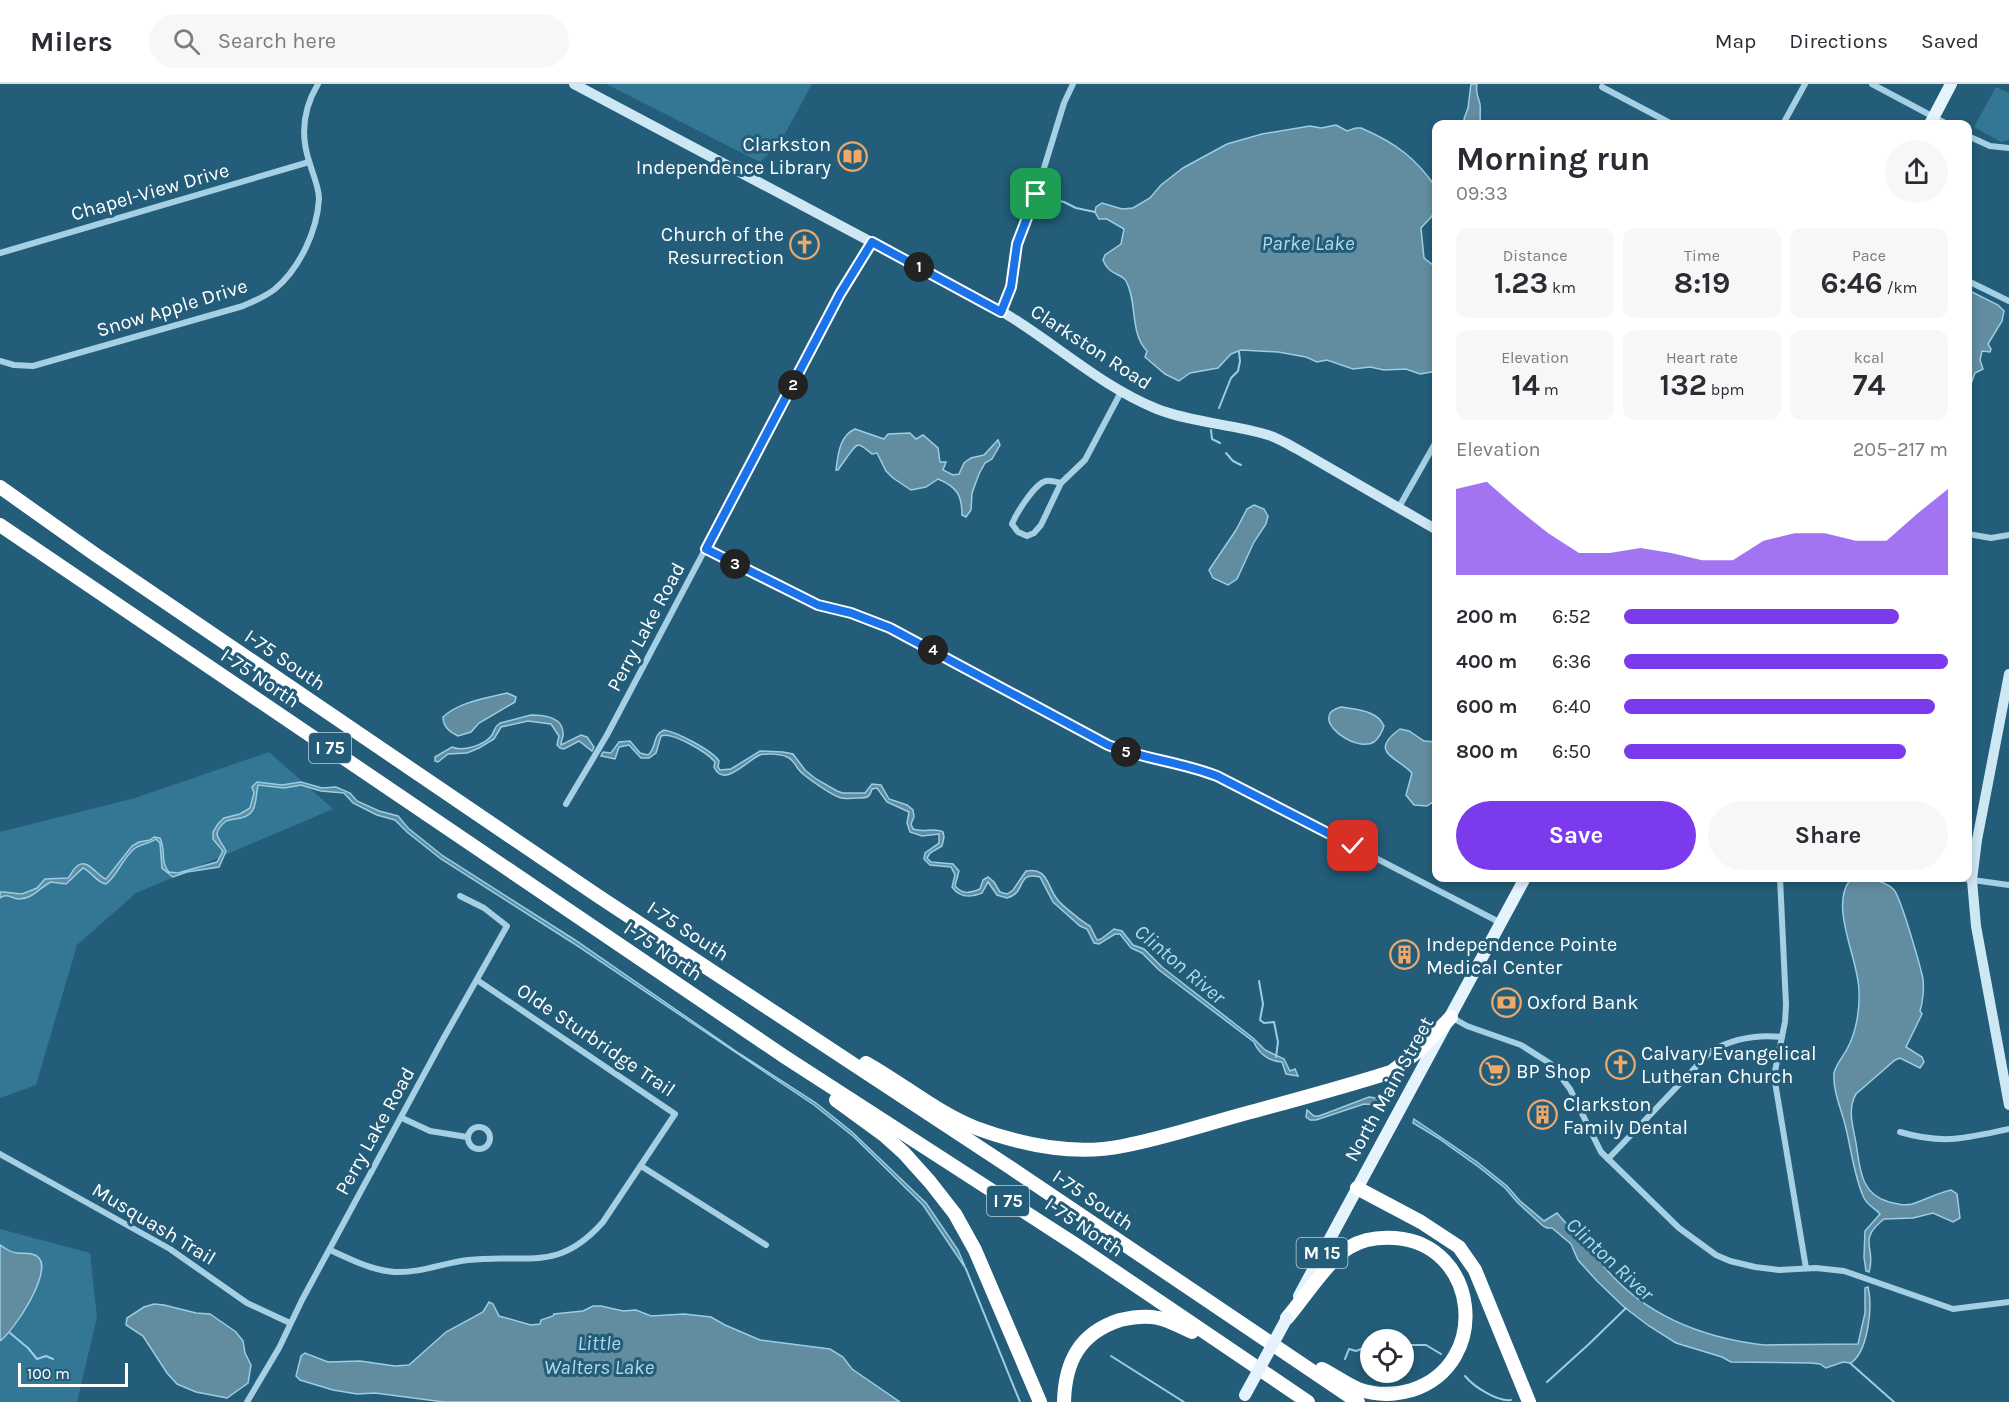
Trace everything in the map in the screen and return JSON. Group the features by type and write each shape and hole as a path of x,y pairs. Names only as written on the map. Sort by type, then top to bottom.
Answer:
{"highway":[{"name":"I-75 South","path":"0,487 264,670 598,896 777,1013 1358,1402"},
{"name":"I-75 North","path":"0,525 785,1057 1076,1245 1308,1402"},
{"path":"777,1013 888,1075 953,1117 974,1127 1023,1143 1045,1147 1086,1149 1122,1146 1391,1072 1416,1053 1451,1017"},
{"path":"785,1057 790,1067 884,1135 904,1153 955,1214 975,1250 1040,1402"},
{"path":"1358,1188 1421,1222 1459,1247 1475,1270 1529,1402"},
{"path":"1287,1318 1342,1252 1353,1245 1384,1237 1413,1240 1427,1246 1448,1264 1460,1285 1466,1318 1466,1329 1461,1346 1448,1366 1425,1386 1402,1393 1380,1393 1357,1389 1322,1369 1288,1356"},
{"path":"1064,1402 1067,1374 1078,1348 1091,1334 1106,1325 1133,1317 1160,1318 1228,1349"}],"main road":[{"path":"1933,120 1951,84"},
{"name":"North Main Street","path":"1287,1318 1523,882"},
{"name":"M 15","path":"1242,1400 1287,1318"}],"street":[{"name":"Snow Apple Drive","path":"0,361 14,365 33,366 243,306 260,299 284,281 310,238 316,221 319,198 304,140 304,121 308,105 318,84"},
{"name":"Clarkston Road","path":"574,84 1001,312 1040,334 1121,392 1177,416 1274,437 1432,527"},
{"path":"1001,312 1011,287 1017,244 1036,194 1064,102 1073,84"},
{"path":"1785,120 1805,84"},
{"path":"1872,84 1930,120"},
{"path":"1602,87 1664,120"},
{"path":"1972,138 1990,146 2009,148"},
{"name":"Chapel-View Drive","path":"0,253 309,162"},
{"name":"Perry Lake Road","path":"566,804 607,735 840,294 872,242"},
{"path":"1972,283 2009,301"},
{"path":"1061,483 1046,481 1039,484 1012,524 1018,532 1027,536 1034,533 1041,525 1061,483 1085,460 1121,392"},
{"path":"1399,507 1432,449"},
{"path":"1972,535 1991,538 2009,535"},
{"path":"706,549 818,605 851,613 890,628 1108,745 1141,756 1197,768 1217,776 1501,923"},
{"path":"2009,674 1977,840 1972,880 1976,926 2009,1105"},
{"path":"1972,880 2009,885"},
{"path":"1780,882 1786,1005 1774,1076 1806,1268"},
{"name":"Perry Lake Road","path":"247,1402 279,1348 290,1323 451,1024 507,926 484,908 460,896"},
{"name":"Olde Sturbridge Trail","path":"330,1250 361,1263 394,1272 425,1271 459,1261 476,1259 537,1259 572,1249 591,1235 603,1221 675,1114 477,980"},
{"path":"1451,1017 1467,1026 1521,1045 1551,1064 1570,1089 1594,1142 1608,1159 1679,1228 1716,1255 1755,1268 1844,1270 1953,1309 2009,1302"},
{"path":"1608,1159 1711,1051 1746,1037 1764,1035 1782,1037"},
{"path":"402,1118 430,1131 467,1137"},
{"path":"1900,1132 1931,1140 1955,1140 2009,1129"},
{"name":"Musquash Trail","path":"0,1154 170,1249 247,1303 290,1323"},
{"path":"641,1166 766,1245"}],"shaded area":[{"path":"606,84 812,84 780,143 760,162"},
{"path":"1996,87 2009,93 2009,140 2001,142 1974,127"},
{"path":"269,752 333,809 136,893 77,945 36,1085 0,1098 0,832 135,798"},
{"path":"0,1229 90,1253 97,1317 77,1402 0,1402 0,1341 14,1328 43,1270 35,1254 17,1253 0,1245"}],"water":[{"path":"1471,84 1477,84 1480,120 1464,120"},
{"name":"Parke Lake","path":"1336,125 1347,131 1361,128 1404,152 1432,182 1432,216 1421,228 1424,258 1432,264 1432,372 1420,374 1406,369 1384,370 1370,367 1353,369 1327,360 1317,362 1306,357 1278,352 1241,350 1231,354 1218,368 1190,373 1179,381 1165,374 1145,357 1147,351 1138,335 1130,290 1126,281 1112,272 1103,260 1105,255 1121,244 1124,229 1107,219 1099,219 1095,212 1096,207 1102,203 1122,209 1133,208 1150,198 1161,185 1183,168 1227,144 1262,134 1310,126 1321,128"},
{"path":"1972,292 1998,305 2004,311 2002,321 1988,344 1990,352 1982,351 1980,360 1983,369 1975,373 1972,381"},
{"path":"855,429 884,439 888,434 910,433 916,439 923,435 938,448 940,462 946,462 943,470 953,475 959,474 964,463 971,458 984,455 998,440 1000,445 979,474 972,493 971,510 966,517 962,515 957,492 950,485 938,479 926,487 911,490 886,471 877,453 872,454 860,445 856,446 836,470 842,441"},
{"path":"1254,505 1264,509 1268,516 1266,524 1254,542 1237,579 1228,585 1213,578 1209,570 1247,509"},
{"path":"507,693 516,697 515,702 479,723 471,732 458,736 444,724 443,717 457,708 473,701"},
{"path":"1341,707 1366,712 1377,717 1384,726 1377,739 1366,744 1356,743 1337,732 1329,718 1332,712"},
{"path":"531,715 553,718 561,725 563,736 561,745 581,735 587,737 594,747 592,751 579,741 564,749 560,748 557,745 559,736 551,724 528,721 501,727 494,739 479,748 467,753 448,754 438,762 435,761 435,757 452,747 462,749 479,745 489,739 500,723"},
{"path":"1400,729 1409,731 1424,741 1432,742 1432,802 1427,806 1414,805 1406,795 1412,773 1388,754 1386,744 1390,737"},
{"path":"664,730 686,738 710,752 719,761 720,770 731,769 760,751 783,752 793,754 805,770 837,791 865,793 872,784 881,785 889,799 907,805 913,810 914,817 911,824 913,829 943,832 942,846 930,853 927,858 931,862 953,864 959,871 955,886 958,889 967,892 980,889 983,880 988,877 1000,892 1007,894 1013,890 1026,871 1039,872 1046,879 1059,902 1090,926 1097,940 1114,929 1122,931 1133,945 1144,949 1162,967 1253,1038 1265,1050 1284,1059 1290,1071 1295,1069 1298,1076 1286,1074 1282,1062 1265,1056 1254,1042 1159,970 1142,953 1131,948 1120,934 1115,934 1099,944 1094,943 1087,929 1080,926 1053,902 1040,877 1027,877 1017,891 1007,898 997,895 988,882 982,893 969,896 958,893 952,887 955,875 951,867 930,865 924,859 925,853 939,843 939,834 922,836 910,832 907,823 909,812 887,802 877,788 872,789 866,797 837,797 807,777 789,758 773,754 760,755 736,771 724,775 718,773 714,767 715,762 705,753 690,744 666,735 661,736 656,753 649,758 641,758 629,745 619,747 615,759 601,756 603,752 611,753 619,742 630,741 640,753 648,755 658,735"},
{"path":"257,782 282,785 301,782 322,788 336,787 350,793 357,801 379,811 398,816 408,828 443,856 575,940 740,1054 816,1103 852,1132 926,1203 958,1250 966,1269 923,1205 854,1137 814,1105 573,943 441,859 395,820 377,815 353,803 344,793 321,791 301,785 284,788 258,785 255,805 250,813 241,818 226,821 218,830 217,836 226,851 219,867 187,872 173,877 162,868 160,843 156,839 134,849 106,884 83,868 66,884 51,882 24,898 7,896 0,898 0,892 22,894 37,888 45,879 68,878 81,864 85,864 106,879 132,846 154,837 160,838 166,868 169,872 178,873 217,862 223,851 213,839 213,832 224,818 240,814 250,808 254,793 252,787"},
{"path":"1849,882 1880,882 1894,890 1901,905 1923,983 1920,1011 1922,1014 1906,1047 1922,1057 1924,1062 1920,1068 1900,1058 1895,1060 1856,1094 1853,1100 1852,1118 1863,1179 1872,1193 1897,1204 1912,1204 1951,1190 1957,1194 1960,1218 1953,1222 1933,1213 1913,1218 1884,1219 1871,1233 1869,1239 1871,1264 1869,1272 1866,1271 1864,1257 1865,1231 1880,1214 1866,1201 1860,1188 1834,1078 1836,1067 1853,1036 1859,998 1858,978 1844,919 1844,891"},
{"path":"1369,1097 1382,1101 1379,1105 1364,1104 1316,1120 1306,1117 1307,1110 1314,1116 1319,1116"},
{"path":"1414,1119 1477,1162 1507,1186 1520,1201 1544,1221 1557,1213 1623,1286 1658,1312 1699,1330 1742,1342 1764,1345 1858,1344 1865,1313 1865,1288 1868,1287 1870,1306 1868,1328 1862,1349 1851,1363 1843,1362 1826,1368 1820,1364 1811,1363 1731,1362 1676,1343 1624,1307 1578,1260 1571,1244 1552,1228 1543,1226 1505,1188 1480,1168 1413,1123"},
{"path":"0,1245 14,1252 34,1255 39,1258 42,1265 30,1301 14,1326 0,1341"},
{"name":"Little Walters Lake","path":"489,1302 493,1304 499,1316 531,1325 540,1324 541,1320 554,1314 583,1311 593,1306 623,1311 636,1310 651,1316 684,1314 711,1317 760,1340 830,1349 843,1357 852,1369 900,1402 444,1402 333,1390 300,1380 296,1376 301,1356 305,1353 328,1362 360,1361 395,1366 409,1365 446,1332 483,1312"},
{"path":"154,1304 210,1314 236,1332 243,1341 245,1353 251,1365 248,1383 227,1398 196,1392 177,1384 167,1373 143,1336 126,1325 127,1318 144,1307"}],"waterway":[{"path":"1043,197 1095,212"},
{"path":"1219,408 1231,378 1238,371 1239,352"},
{"path":"1211,430 1212,439 1220,443"},
{"path":"1226,453 1233,461 1241,465"},
{"path":"1259,981 1263,1004 1260,1020 1264,1023 1274,1022 1278,1042 1276,1057"},
{"path":"966,1269 1020,1402"},
{"path":"1547,1382 1626,1308"},
{"path":"10,1333 37,1359 46,1356 53,1359"},
{"path":"1414,1345 1426,1345 1441,1354"},
{"path":"1345,1359 1349,1349 1360,1349"},
{"path":"1111,1356 1184,1402"},
{"path":"1850,1363 1894,1402"},
{"path":"1465,1376 1486,1393 1500,1399 1511,1400"}],"place":[{"name":"Clarkston Independence Library","path":"852,156"},
{"name":"Church of the Resurrection","path":"805,245"},
{"name":"Independence Pointe Medical Center","path":"1405,955"},
{"name":"Oxford Bank","path":"1506,1002"},
{"name":"Calvary Evangelical Lutheran Church","path":"1620,1064"},
{"name":"BP Shop","path":"1495,1071"},
{"name":"Clarkston Family Dental","path":"1542,1115"}],"route":[{"path":"1036,194 1026,214 1017,244 1011,287 1001,312 872,242 840,294 706,549 806,600 851,613 890,628 1108,745 1141,756 1197,768 1217,776 1353,846"}],"water label":[{"name":"Clinton River","path":"1180,964"},
{"name":"Clinton River","path":"1610,1259"}]}
